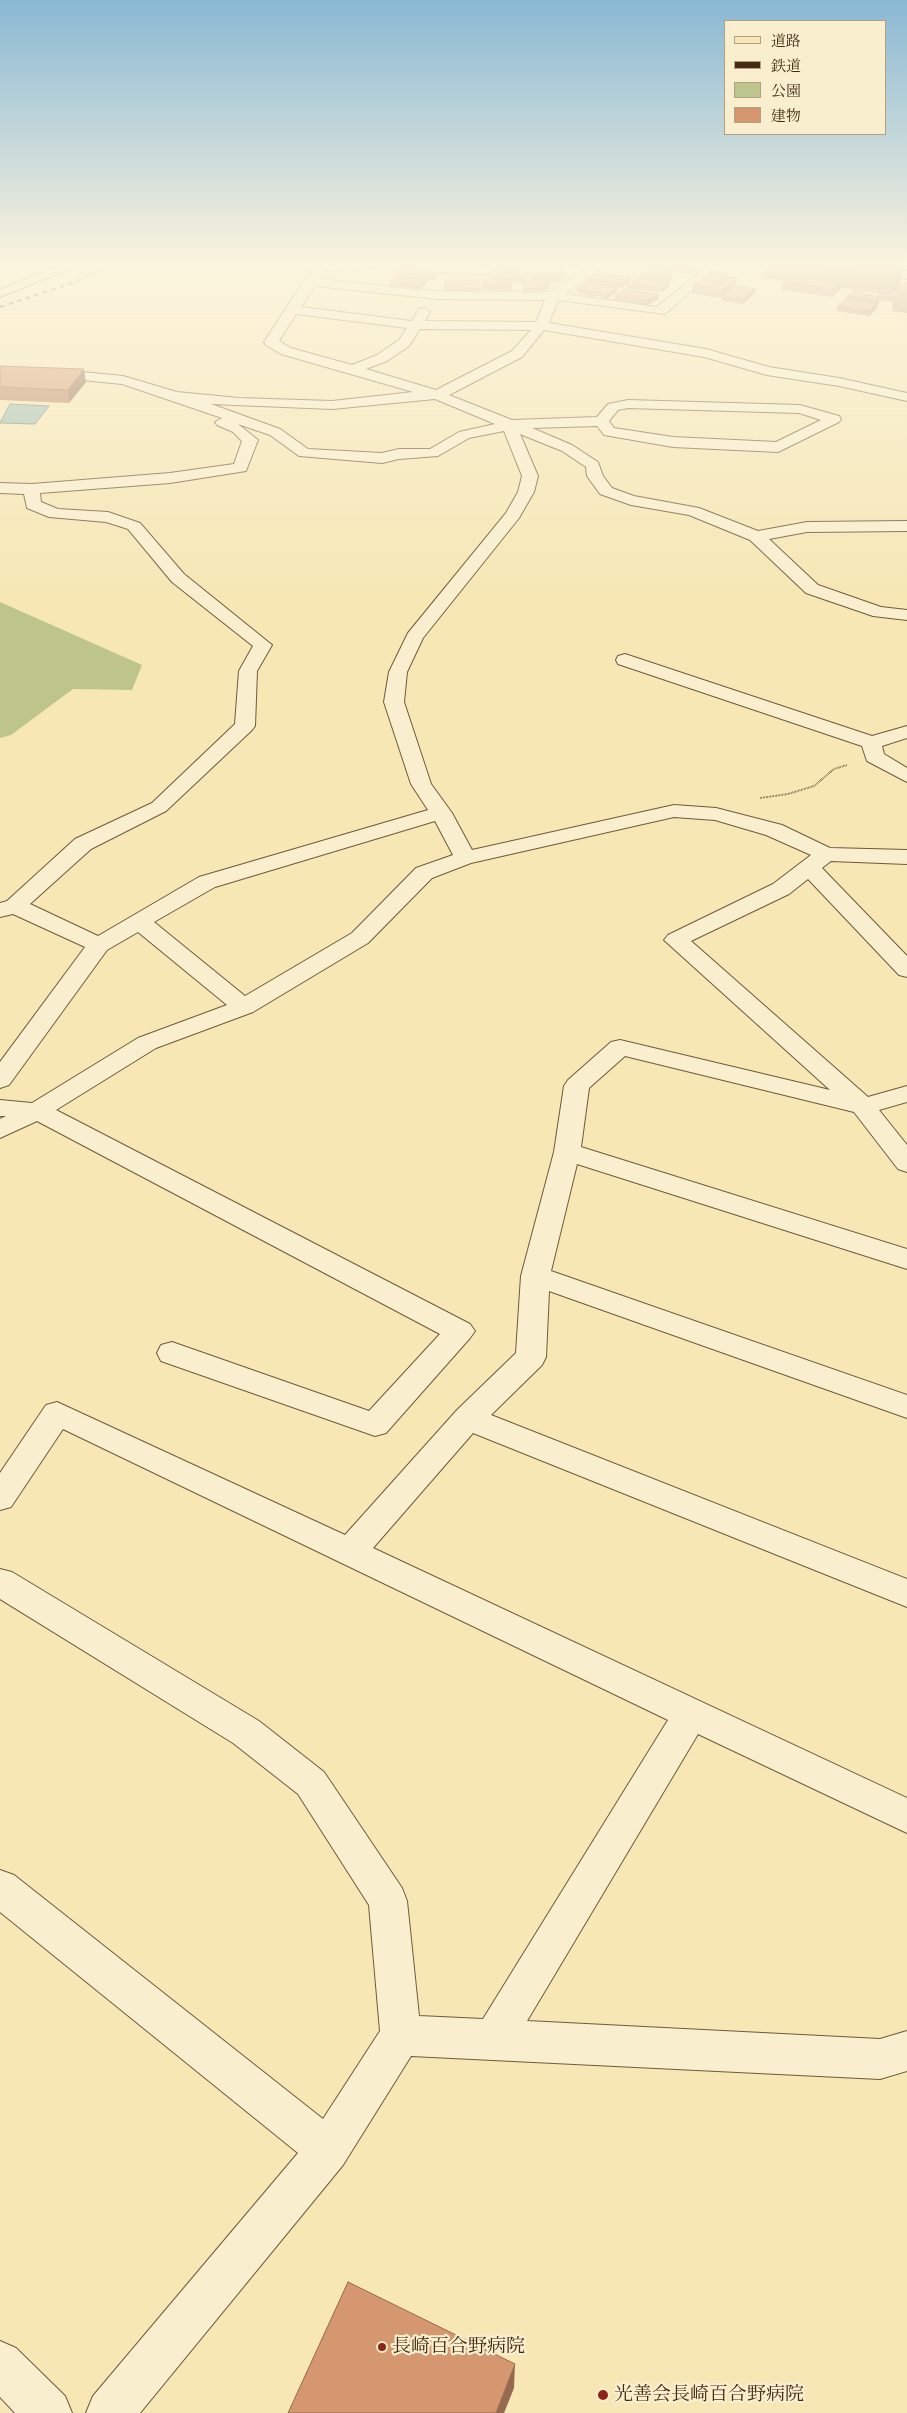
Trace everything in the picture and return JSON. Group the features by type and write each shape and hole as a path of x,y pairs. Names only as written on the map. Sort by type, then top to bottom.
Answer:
{"street":[{"path":"58,374 123,380 176,396 275,432 304,453 382,458 399,454 433,453 464,435 509,425 601,421 613,407 628,404 800,409 834,419 778,447 673,442 609,432 601,421"},
{"path":"368,374 437,395 567,448 593,465 595,476 606,490 631,500 693,511 756,536 812,589 879,612 907,615"},
{"path":"176,396 239,402 332,405 400,397 437,395 479,374"},
{"path":"784,374 839,382 907,397"},
{"path":"0,488 32,489 170,478 241,468 250,440 238,429 178,404 176,396"},
{"path":"465,858 441,813 421,784 394,702 398,672 414,637 513,515 526,492 530,476 509,425"},
{"path":"32,489 33,504 55,514 108,517 134,526 178,578 262,645 248,671 245,726 159,807 83,844 7,908 99,946"},
{"path":"756,536 807,527 907,526"},
{"path":"625,660 873,750 907,776"},
{"path":"873,750 907,732"},
{"path":"0,1130 37,1110 147,1043 244,1007 360,938 424,873 465,858 674,811 716,814 764,827 817,861 907,970"},
{"path":"0,1080 99,946 207,882 441,813"},
{"path":"907,857 817,861 782,889 676,940 863,1106 907,1164"},
{"path":"140,922 244,1007"},
{"path":"349,1552 468,1418 531,1356 534,1276 567,1152 577,1086 620,1048 863,1106 907,1094"},
{"path":"0,1108 37,1110 460,1331 375,1425 172,1352"},
{"path":"567,1152 907,1259"},
{"path":"534,1276 907,1407"},
{"path":"0,1498 57,1413 907,1816"},
{"path":"468,1418 907,1593"},
{"path":"0,1582 246,1732 311,1783 388,1901 401,2035 328,2150 110,2413"},
{"path":"494,2039 691,1714"},
{"path":"0,1888 328,2150"},
{"path":"401,2035 880,2059 907,2051"},
{"path":"0,2364 48,2413"}],"path":[{"path":"760,798 788,794 814,786 834,768 873,750"}],"green space":[{"path":"0,602 142,665 132,690 73,689 11,735 0,738"}],"water":[{"path":"10,404 49,406 35,424 0,423"}],"building":[{"path":"0,374 80,374 68,390 0,387"},
{"name":"長崎百合野病院","path":"348,2282 515,2364 496,2413 288,2413"}],"place":[{"name":"長崎百合野病院","path":"382,2347"},
{"name":"光善会長崎百合野病院","path":"603,2395"}]}
